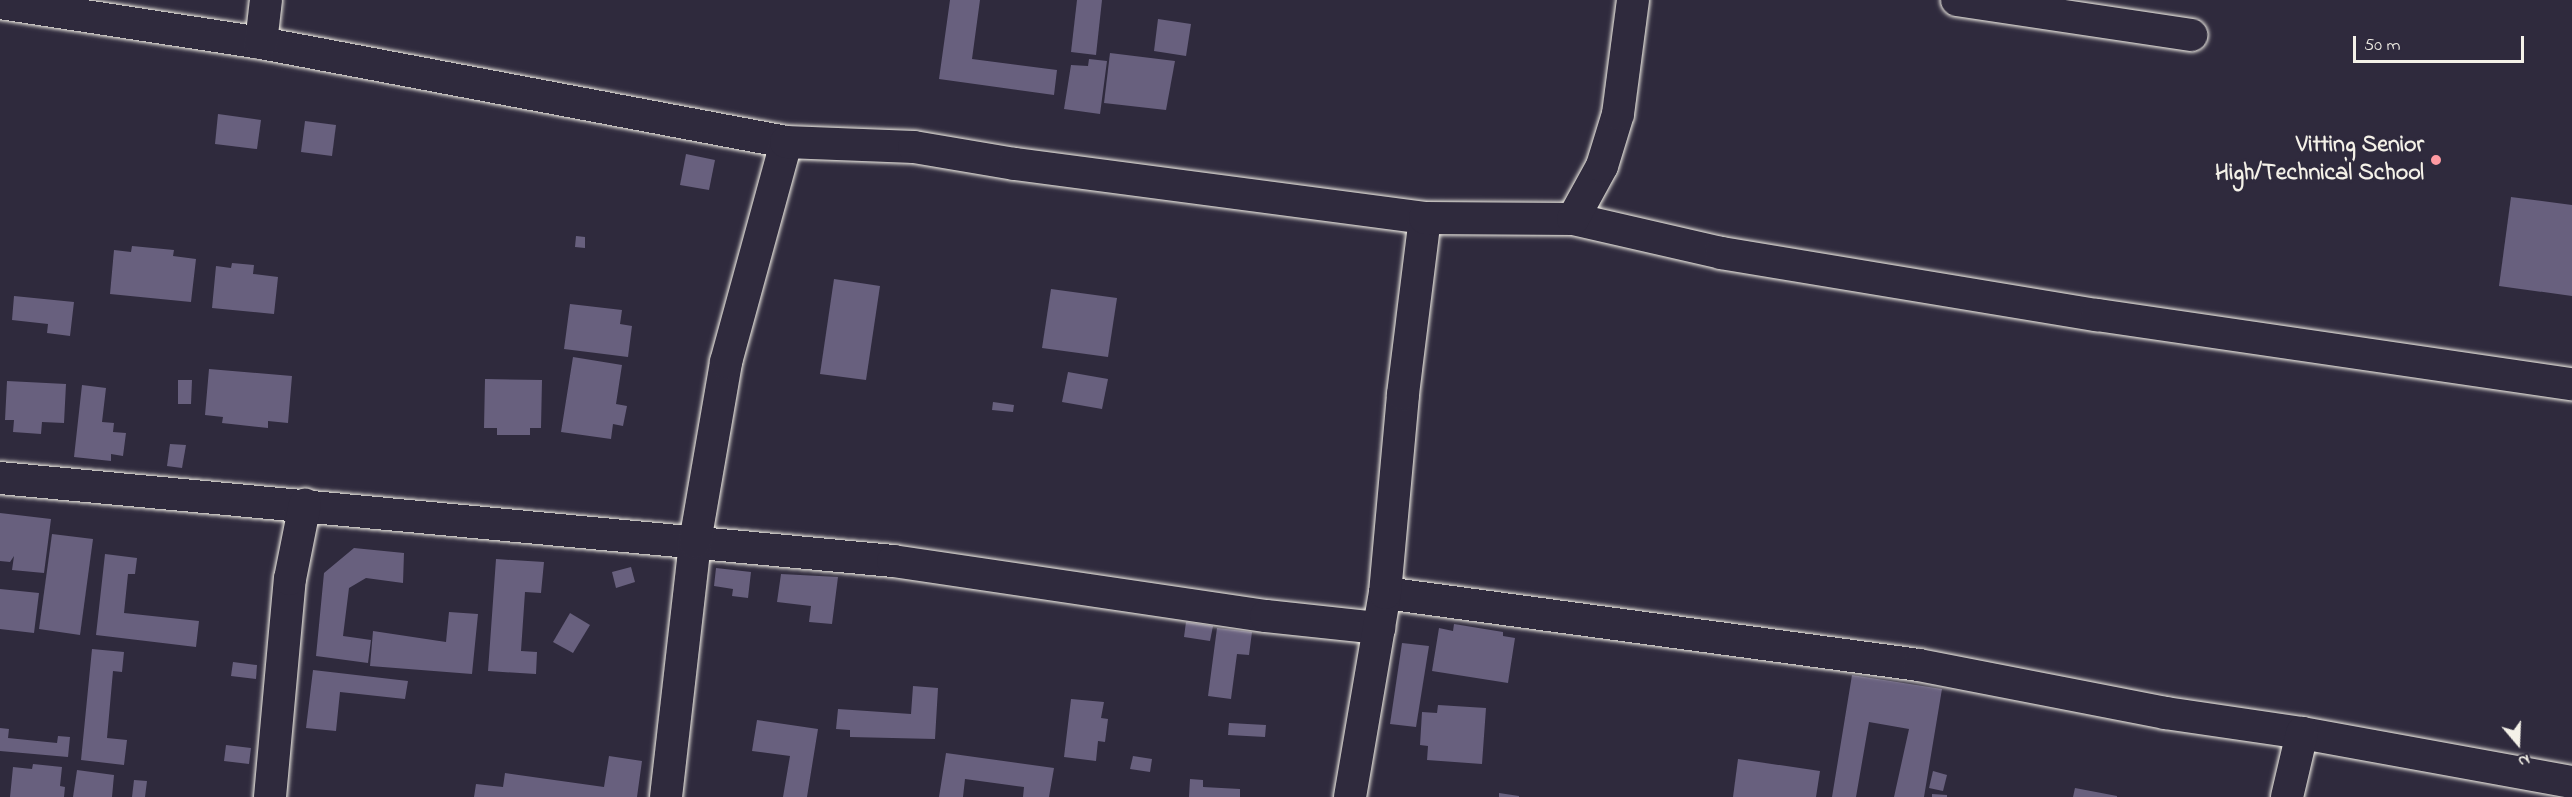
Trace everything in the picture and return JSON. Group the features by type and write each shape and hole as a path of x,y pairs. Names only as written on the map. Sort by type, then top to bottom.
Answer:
{"street":[{"path":"261,43 266,0"},
{"path":"1573,219 1602,166 1618,114 1633,0"},
{"path":"1958,0 2192,35"},
{"path":"0,3 261,43 786,142 914,147 1015,164 1425,218 1573,219 1721,253 2097,315 2572,384"},
{"path":"666,797 694,542 726,362 786,142"},
{"path":"1350,797 1385,593 1402,394 1425,218"},
{"path":"0,478 305,504 893,561 1266,616 1379,628"},
{"path":"270,797 290,579 305,504"},
{"path":"1385,593 1919,665 2166,713 2302,733 2572,782"},
{"path":"2287,797 2302,733"}],"building":[{"path":"950,0 980,0 972,59 1057,70 1054,95 939,79"},
{"path":"1077,0 1102,0 1096,55 1071,52"},
{"path":"1158,19 1191,24 1186,56 1154,51"},
{"path":"1110,53 1175,61 1166,110 1104,103"},
{"path":"1089,59 1107,61 1100,114 1064,109 1071,65 1088,66"},
{"path":"218,114 261,120 257,149 215,144"},
{"path":"305,121 336,125 332,156 301,152"},
{"path":"686,154 715,160 709,190 680,185"},
{"path":"2511,197 2572,205 2572,296 2499,286"},
{"path":"576,236 585,237 585,248 575,247"},
{"path":"132,246 174,250 173,256 196,259 191,302 110,294 114,250 131,252"},
{"path":"232,263 254,265 253,274 278,277 274,314 212,308 216,266 231,268"},
{"path":"834,279 880,286 866,380 820,374"},
{"path":"1051,289 1117,298 1108,357 1042,348"},
{"path":"14,296 74,302 70,336 47,333 48,324 12,320"},
{"path":"570,304 622,310 620,324 632,326 628,357 564,349"},
{"path":"573,357 622,365 616,404 627,406 623,426 613,424 611,439 561,432"},
{"path":"209,369 292,376 288,423 268,421 268,428 222,423 223,417 205,415"},
{"path":"1068,372 1108,379 1102,409 1062,402"},
{"path":"485,379 542,380 541,428 530,428 530,435 497,435 497,428 484,428"},
{"path":"178,380 192,380 191,404 178,404"},
{"path":"7,381 66,384 64,423 42,422 41,434 13,432 14,420 5,420"},
{"path":"82,385 106,388 102,422 114,423 113,432 126,433 123,456 111,454 111,461 74,457"},
{"path":"993,402 1014,405 1013,412 992,410"},
{"path":"170,444 186,445 182,468 167,466"},
{"path":"0,513 51,519 44,573 12,570 14,556 10,562 0,561"},
{"path":"52,534 93,539 80,635 39,629"},
{"path":"354,548 404,553 403,583 366,578 349,588 343,636 371,640 368,663 316,656 324,573"},
{"path":"105,554 137,558 135,574 128,574 124,613 199,621 196,647 96,635"},
{"path":"496,559 544,562 541,593 525,592 521,651 537,652 536,674 488,671"},
{"path":"631,567 635,582 616,588 612,572"},
{"path":"716,568 751,572 748,598 732,596 733,589 714,586"},
{"path":"781,574 838,577 832,624 809,622 811,606 777,602"},
{"path":"0,589 39,593 34,633 0,629"},
{"path":"449,612 478,614 472,674 370,666 373,631 446,642"},
{"path":"570,613 590,625 573,653 553,642"},
{"path":"1186,622 1213,626 1210,641 1184,637"},
{"path":"1454,624 1503,632 1503,636 1515,638 1508,683 1432,671 1439,628 1453,631"},
{"path":"1217,628 1252,632 1249,655 1237,654 1231,699 1208,696"},
{"path":"1402,643 1429,646 1416,727 1390,724"},
{"path":"92,649 124,652 122,672 113,671 107,738 127,740 124,765 81,760"},
{"path":"233,662 257,665 256,679 231,676"},
{"path":"313,670 408,681 405,699 340,692 336,731 306,728"},
{"path":"1852,675 1942,689 1924,797 1894,797 1909,729 1869,722 1856,797 1832,797"},
{"path":"913,686 938,688 935,739 850,737 850,730 836,729 838,709 911,714"},
{"path":"1071,699 1104,702 1101,718 1108,719 1105,742 1098,741 1096,761 1064,757"},
{"path":"1438,705 1486,708 1482,764 1427,760 1428,746 1420,745 1422,712 1437,713"},
{"path":"757,720 818,729 807,797 783,797 790,756 752,751"},
{"path":"1229,723 1266,725 1265,737 1228,735"},
{"path":"0,728 9,729 8,738 57,743 58,736 70,737 68,757 0,751"},
{"path":"226,745 251,748 249,764 224,761"},
{"path":"946,753 1054,768 1049,797 1023,797 1024,787 965,779 963,797 939,797"},
{"path":"609,756 642,761 637,797 474,797 476,784 503,787 505,773 604,787"},
{"path":"1133,756 1152,759 1150,772 1130,769"},
{"path":"1738,759 1820,771 1816,797 1733,797"},
{"path":"33,764 62,767 60,786 65,787 64,797 10,797 13,767 32,769"},
{"path":"77,770 114,775 112,797 73,797"},
{"path":"1933,771 1947,775 1943,791 1929,788"},
{"path":"1190,779 1203,780 1203,787 1240,789 1240,797 1189,797"},
{"path":"134,780 147,781 145,797 132,797"},
{"path":"2075,788 2117,796 2117,797 2073,797"},
{"path":"1499,793 1519,796 1519,797 1499,797"},
{"path":"1932,794 1947,795 1947,797 1932,797"}],"place":[{"name":"Vitting Senior High/Technical School","path":"2436,160"}]}
